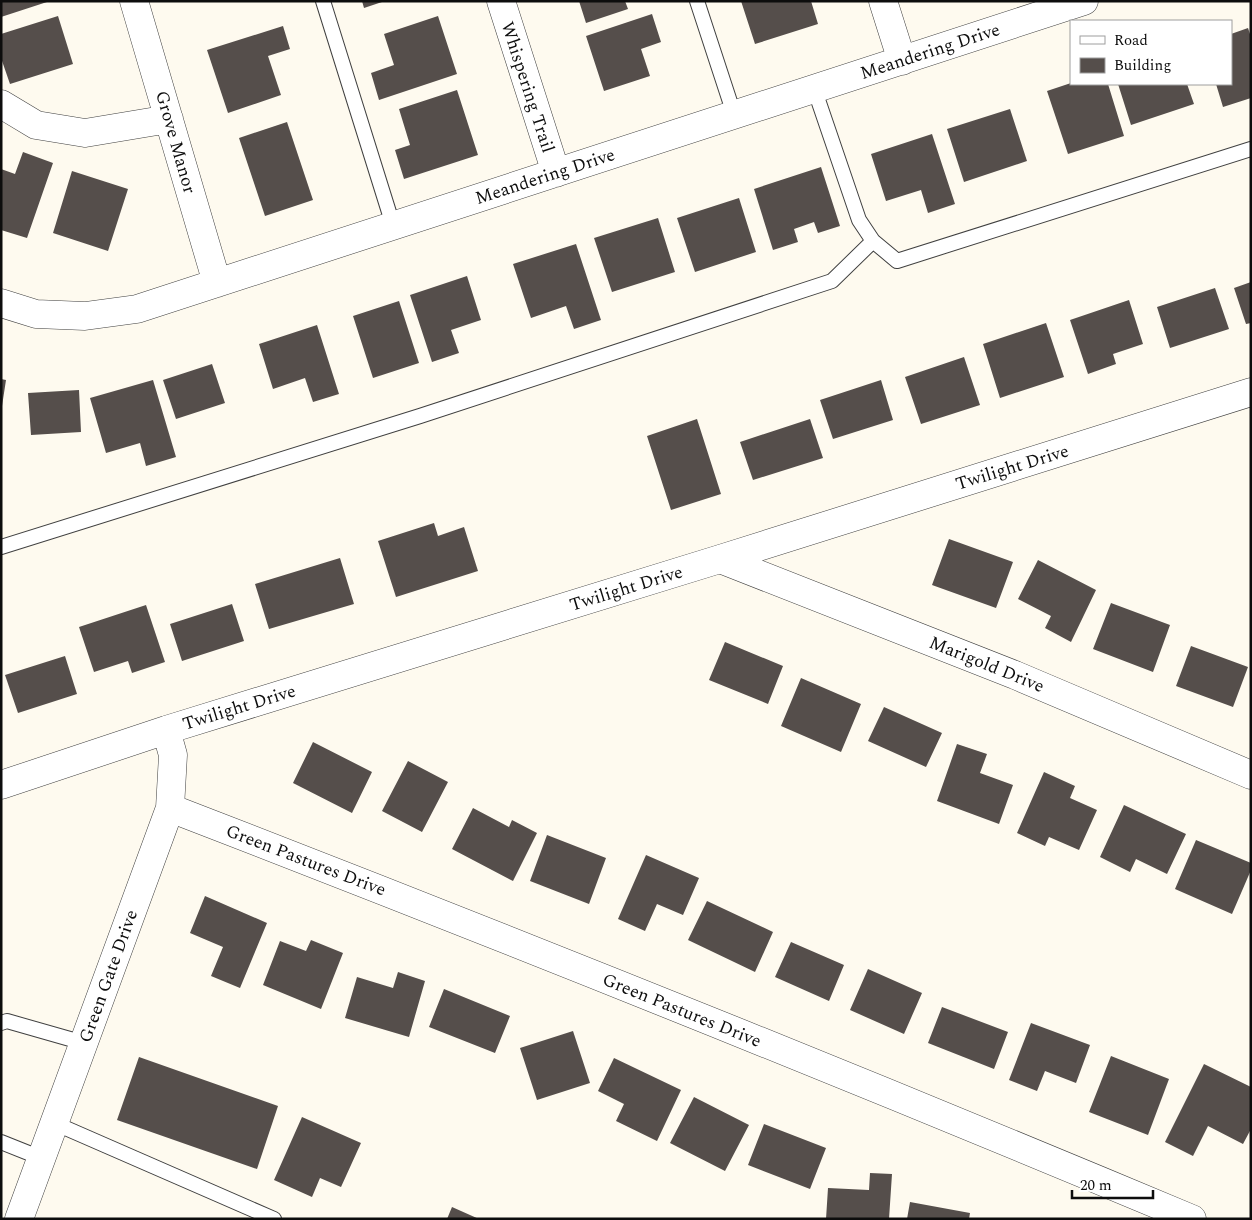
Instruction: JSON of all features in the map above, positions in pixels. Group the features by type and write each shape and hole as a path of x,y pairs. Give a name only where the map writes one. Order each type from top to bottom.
{"street":[{"name":"Grove Manor","path":"134,1 217,283"},
{"name":"Whispering Trail","path":"501,1 556,173"},
{"path":"883,1 902,61"},
{"name":"Meandering Drive","path":"1,304 36,314 85,316 137,309 1079,2"},
{"path":"1,104 36,125 85,133 169,119"},
{"name":"Twilight Drive","path":"1,785 166,730 720,559 1251,392"},
{"name":"Marigold Drive","path":"720,559 1015,675 1251,775"},
{"name":"Green Gate Drive","path":"19,1219 170,808 173,755 166,730"},
{"name":"Green Pastures Drive","path":"170,808 456,918 961,1122 1192,1219"}],"lane":[{"path":"323,1 393,225"},
{"path":"696,1 734,114"},
{"path":"814,88 859,220 873,241 897,261 1251,149"},
{"path":"1,547 420,416 832,281 873,241"},
{"path":"1,1024 7,1021 84,1044"},
{"path":"54,1123 274,1219"},
{"path":"1,1142 41,1158"}],"building":[{"path":"1,1 47,1 47,2 1,17"},
{"path":"362,1 382,1 382,2 364,8"},
{"path":"579,1 625,1 628,9 586,23"},
{"path":"741,1 811,1 818,24 755,44"},
{"path":"652,14 661,42 641,49 650,76 604,91 586,36"},
{"path":"58,16 73,64 10,84 1,58 1,34"},
{"path":"438,16 457,74 379,100 371,73 394,65 384,34"},
{"path":"283,26 290,49 268,56 281,95 228,113 207,50"},
{"path":"1248,28 1251,37 1251,98 1223,107 1216,85 1232,85 1232,34"},
{"path":"1070,83 1070,85 1108,85 1124,136 1068,154 1047,91"},
{"path":"1118,85 1187,85 1194,104 1131,125"},
{"path":"457,90 478,155 404,179 395,150 410,145 399,109"},
{"path":"1010,109 1027,161 964,182 947,129"},
{"path":"287,122 313,200 265,216 239,138"},
{"path":"932,134 955,204 928,213 921,190 886,201 871,154"},
{"path":"23,152 53,163 27,238 1,230 1,169 15,174"},
{"path":"821,167 840,226 818,233 814,222 794,229 798,242 773,250 754,189"},
{"path":"72,171 128,189 108,251 53,233"},
{"path":"739,198 756,252 695,272 677,218"},
{"path":"658,218 675,272 612,292 594,238"},
{"path":"576,244 601,320 574,329 566,306 531,318 513,264"},
{"path":"467,276 481,320 451,330 459,353 432,362 410,295"},
{"path":"1251,282 1251,323 1246,324 1234,288"},
{"path":"1215,288 1229,329 1170,348 1157,307"},
{"path":"1129,300 1143,344 1113,354 1116,364 1088,374 1070,320"},
{"path":"399,301 419,363 373,378 353,316"},
{"path":"1046,323 1064,377 1000,398 983,344"},
{"path":"317,325 339,394 313,402 305,378 273,389 259,344"},
{"path":"964,357 980,405 921,424 905,377"},
{"path":"212,364 225,403 176,419 163,380"},
{"path":"1,379 6,380 2,406 1,406"},
{"path":"153,380 176,457 146,466 140,443 106,453 90,398"},
{"path":"881,380 893,420 833,439 820,400"},
{"path":"79,390 81,432 31,435 28,393"},
{"path":"697,419 721,494 671,510 647,436"},
{"path":"810,419 823,458 753,480 740,442"},
{"path":"434,523 438,536 464,527 478,571 396,597 378,541"},
{"path":"949,539 1013,562 996,608 932,585"},
{"path":"340,558 354,604 269,629 255,584"},
{"path":"1038,560 1096,590 1071,642 1045,628 1051,616 1018,599"},
{"path":"1111,603 1170,625 1153,672 1093,649"},
{"path":"232,604 244,641 182,661 170,624"},
{"path":"146,605 165,662 132,673 128,661 94,672 79,627"},
{"path":"725,642 783,666 768,704 709,680"},
{"path":"1191,646 1248,667 1233,707 1176,686"},
{"path":"65,656 77,694 18,713 5,675"},
{"path":"801,678 861,704 841,752 781,726"},
{"path":"884,707 942,733 926,767 868,741"},
{"path":"313,742 372,772 352,813 293,783"},
{"path":"957,744 987,754 980,773 1013,785 999,824 937,801"},
{"path":"408,761 448,782 422,832 382,811"},
{"path":"1044,772 1075,786 1070,798 1097,810 1079,850 1049,837 1045,846 1017,833"},
{"path":"1124,805 1186,834 1167,874 1136,859 1130,872 1100,857"},
{"path":"473,808 509,827 512,820 537,833 513,881 452,849"},
{"path":"547,835 606,858 589,904 530,881"},
{"path":"1196,840 1251,863 1251,870 1232,914 1175,889"},
{"path":"646,855 699,878 683,915 657,904 645,931 618,919"},
{"path":"205,896 267,923 240,988 211,976 223,947 190,933"},
{"path":"707,901 773,932 755,972 688,940"},
{"path":"311,940 343,953 321,1009 263,985 280,941 306,951"},
{"path":"791,942 844,965 829,1001 775,977"},
{"path":"868,969 922,993 904,1034 850,1010"},
{"path":"398,972 425,981 409,1037 345,1018 357,977 393,988"},
{"path":"444,989 510,1016 495,1053 429,1027"},
{"path":"942,1007 1008,1032 994,1069 928,1043"},
{"path":"1031,1023 1090,1045 1076,1083 1045,1071 1037,1091 1009,1080"},
{"path":"573,1031 590,1083 537,1100 520,1048"},
{"path":"1111,1056 1169,1079 1148,1135 1089,1112"},
{"path":"139,1057 278,1106 257,1169 117,1120"},
{"path":"614,1058 681,1090 657,1141 616,1121 624,1104 598,1091"},
{"path":"1204,1064 1251,1087 1251,1129 1243,1144 1208,1126 1193,1156 1165,1142"},
{"path":"694,1097 749,1125 725,1171 670,1143"},
{"path":"302,1117 361,1143 341,1187 320,1178 312,1197 274,1180"},
{"path":"764,1124 826,1148 810,1189 748,1165"},
{"path":"870,1173 892,1174 889,1219 826,1219 828,1188 869,1190"},
{"path":"910,1202 970,1213 969,1219 907,1219"},
{"path":"452,1207 479,1219 447,1219"}]}
